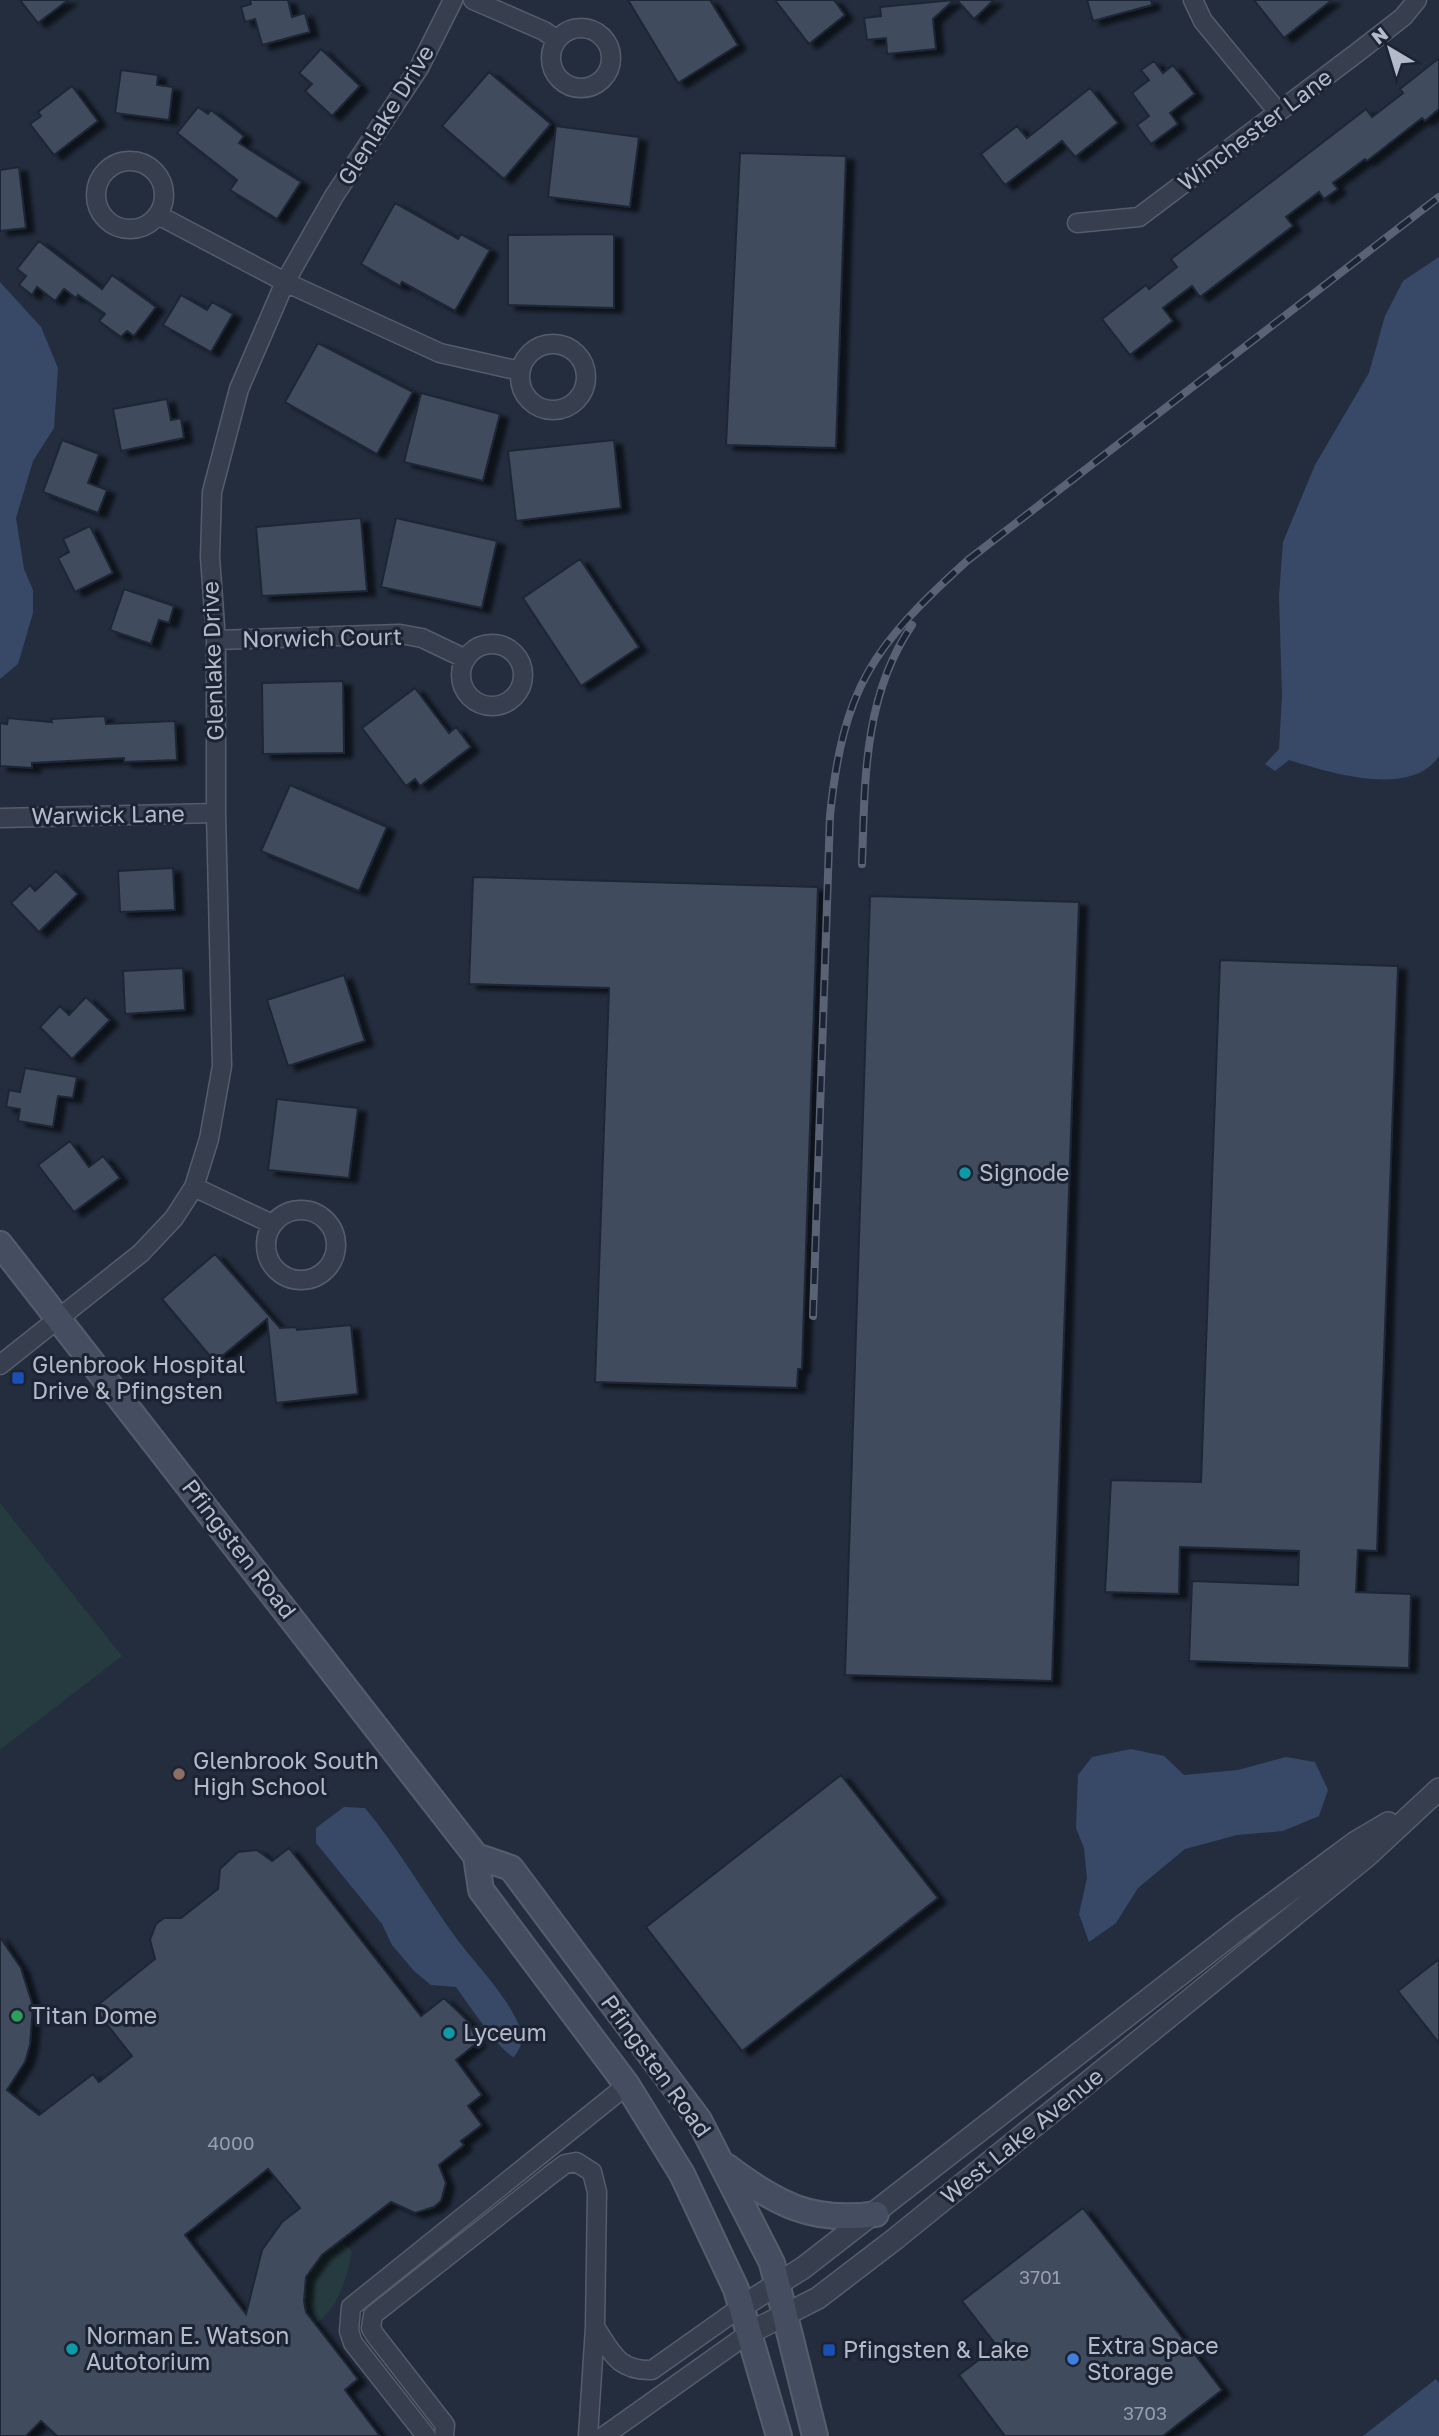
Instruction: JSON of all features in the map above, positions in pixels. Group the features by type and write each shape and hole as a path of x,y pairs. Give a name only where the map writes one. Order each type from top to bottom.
{"main road":[{"name":"Pfingsten Road","path":"0,1244 476,1856 481,1890 627,2085 699,2205 741,2307 779,2436"},
{"name":"Pfingsten Road","path":"476,1856 511,1868 699,2120 772,2263 815,2436"},
{"path":"722,2163 765,2196 798,2210 829,2217 876,2214"}],"street":[{"name":"Glenlake Drive","path":"0,1365 141,1253 174,1218 194,1187 209,1139 222,1066 216,813 216,640 210,557 212,492 239,389 285,282 334,196 419,68 453,0"},
{"path":"473,0 544,31 557,40"},
{"path":"1193,0 1203,21 1279,112"},
{"name":"Winchester Lane","path":"1077,223 1139,217 1403,17 1418,0"},
{"path":"158,215 285,282 440,353 520,371"},
{"name":"Norwich Court","path":"216,640 400,634 422,638 466,659"},
{"name":"Warwick Lane","path":"0,818 216,813"},
{"path":"194,1187 272,1224"},
{"path":"291,1210 315,1212 326,1219 337,1240 331,1264 313,1278 302,1280 281,1274 273,1267 265,1246 272,1224 291,1210"},
{"name":"West Lake Avenue","path":"741,2307 876,2214 1029,2089 1240,1928 1356,1842 1417,1806 1439,1789"},
{"name":"West Lake Avenue","path":"604,2436 749,2333 818,2298 895,2239 1367,1856 1417,1806"},
{"path":"426,2436 354,2343 349,2331 351,2307 359,2297 627,2085"},
{"path":"444,2436 445,2425 375,2335 371,2328 373,2315 553,2173 565,2164 576,2162 585,2165 596,2181 595,2327 588,2436"},
{"path":"595,2327 618,2362 635,2371 652,2370 741,2307"}],"green space":[{"path":"0,1503 122,1656 0,1750"},
{"path":"342,2240 352,2252 344,2283 330,2310 315,2325 304,2299 307,2277 321,2258"}],"water":[{"path":"1439,257 1439,756 1426,769 1409,776 1390,779 1346,775 1289,760 1275,771 1265,764 1279,749 1282,696 1279,596 1283,542 1315,465 1369,373 1385,316 1403,281"},
{"path":"0,282 41,327 58,368 54,428 33,461 16,518 24,569 33,590 33,613 18,664 0,679"},
{"path":"1131,1749 1164,1756 1184,1775 1238,1770 1286,1757 1315,1762 1328,1790 1319,1816 1283,1831 1237,1835 1185,1849 1138,1888 1116,1923 1089,1942 1079,1914 1087,1878 1084,1848 1076,1828 1078,1775 1092,1757"},
{"path":"344,1807 365,1808 454,1935 510,2008 522,2036 514,2057 493,2037 456,1987 431,1985 414,1971 392,1945 382,1924 316,1843 316,1828"},
{"path":"1436,2379 1439,2383 1439,2436 1363,2436"}],"building":[{"path":"20,0 68,0 38,23"},
{"path":"250,0 288,0 292,17 305,13 310,32 262,45 255,19 245,22 241,7 251,4"},
{"path":"628,0 710,0 738,45 678,83"},
{"path":"775,0 834,0 845,15 809,44"},
{"path":"954,0 933,19 936,49 887,54 886,38 867,40 864,18 881,16 880,7"},
{"path":"957,0 994,0 974,19"},
{"path":"1087,0 1151,0 1152,5 1093,21"},
{"path":"1254,0 1332,0 1284,38"},
{"path":"321,49 360,86 332,116 305,91 312,84 299,73"},
{"path":"1439,58 1439,109 1425,121 1422,118 1367,161 1365,159 1333,183 1338,189 1324,199 1319,192 1286,217 1293,226 1200,297 1192,286 1163,308 1173,321 1130,355 1102,319 1146,285 1149,289 1177,267 1171,259 1366,109 1372,117 1403,93 1400,89"},
{"path":"1154,61 1163,73 1173,65 1195,94 1170,113 1178,124 1151,144 1137,125 1149,116 1132,93 1149,80 1141,70"},
{"path":"121,70 158,75 157,85 173,87 169,120 115,113"},
{"path":"489,72 551,124 504,179 442,126"},
{"path":"72,86 98,121 54,155 30,124 41,116 38,112"},
{"path":"1090,88 1118,123 1075,157 1062,141 1005,185 981,154 1017,126 1027,138"},
{"path":"198,107 208,114 211,110 244,136 239,143 301,182 277,219 230,190 237,180 177,133"},
{"path":"556,126 639,137 630,207 548,197"},
{"path":"740,153 846,156 836,448 726,445"},
{"path":"19,167 26,228 0,231 0,170"},
{"path":"395,203 458,239 461,234 490,250 455,311 402,282 400,286 361,264"},
{"path":"614,234 614,308 508,305 508,235"},
{"path":"39,241 102,289 112,275 156,307 134,336 127,331 121,337 99,321 105,314 78,295 76,298 64,289 55,301 37,287 32,295 19,285 26,276 17,269"},
{"path":"181,295 207,310 212,302 233,314 211,352 163,325"},
{"path":"318,343 413,392 377,454 285,402"},
{"path":"421,393 500,414 483,481 404,462"},
{"path":"167,399 171,420 181,418 184,438 121,451 113,409"},
{"path":"62,440 99,454 88,483 107,490 98,513 43,492"},
{"path":"614,440 621,508 516,521 508,451"},
{"path":"361,518 367,591 262,596 256,527"},
{"path":"396,518 497,541 482,608 381,587"},
{"path":"90,526 113,573 75,592 58,558 69,552 63,539"},
{"path":"580,559 639,647 581,686 523,598"},
{"path":"124,589 174,606 169,623 159,620 151,644 110,630"},
{"path":"343,681 344,753 263,754 262,683"},
{"path":"415,688 449,733 456,727 471,747 420,786 415,779 406,786 362,728"},
{"path":"105,716 106,724 175,721 177,760 124,762 124,758 32,763 32,768 0,766 0,723 7,724 8,718 52,722 51,719"},
{"path":"290,785 387,827 359,891 261,851"},
{"path":"173,868 175,910 120,912 118,871"},
{"path":"56,871 78,894 39,932 11,903 30,885 35,891"},
{"path":"473,877 818,887 802,1369 798,1369 797,1388 595,1382 609,988 469,984"},
{"path":"870,896 1079,902 1052,1681 845,1675"},
{"path":"1220,960 1398,966 1377,1551 1358,1550 1356,1592 1411,1594 1409,1668 1189,1661 1192,1581 1298,1585 1299,1551 1180,1547 1179,1594 1105,1592 1111,1480 1201,1482"},
{"path":"183,968 185,1010 125,1014 123,971"},
{"path":"344,975 365,1041 288,1066 267,1000"},
{"path":"86,997 110,1020 72,1059 40,1027 60,1006 69,1015"},
{"path":"25,1068 77,1077 73,1098 58,1096 53,1127 18,1121 20,1109 6,1107 9,1090 20,1092"},
{"path":"277,1099 358,1108 349,1178 268,1170"},
{"path":"70,1141 89,1167 103,1156 120,1178 74,1212 38,1165"},
{"path":"215,1254 280,1328 296,1327 297,1330 351,1325 358,1394 276,1403 267,1319 215,1362 162,1299"},
{"path":"841,1775 938,1898 742,2051 646,1927"},
{"name":"Glenbrook South High School","path":"289,1848 421,2016 444,1998 470,2023 477,2043 456,2060 482,2095 468,2106 482,2125 461,2141 464,2145 439,2165 446,2183 441,2201 434,2207 415,2213 391,2202 322,2255 306,2277 306,2312 358,2379 345,2390 380,2436 57,2436 41,2421 26,2436 0,2436 0,1937 21,1968 33,2006 30,2045 25,2062 7,2090 39,2115 93,2074 99,2082 132,2056 94,2008 155,1959 150,1940 156,1924 164,1918 181,1918 218,1889 220,1869 238,1852 257,1850 272,1861","holes":["268,2169 300,2208 282,2222 262,2250 246,2314 185,2235"]},
{"path":"1439,1959 1439,2043 1398,1991"},
{"path":"1083,2208 1222,2390 1163,2436 1005,2436 959,2375 997,2346 962,2301"}],"railway":[{"path":"813,1316 830,816 844,734 854,701 868,672 908,618 968,560 1439,197"},
{"path":"862,864 866,771 875,710 896,653 912,625"}],"place":[{"name":"Signode","path":"965,1173"},
{"name":"Glenbrook Hospital Drive & Pfingsten","path":"18,1378"},
{"name":"Glenbrook South High School","path":"179,1774"},
{"name":"Titan Dome","path":"17,2016"},
{"name":"Lyceum","path":"449,2033"},
{"name":"Norman E. Watson Autotorium","path":"72,2349"},
{"name":"Pfingsten & Lake","path":"829,2350"},
{"name":"Extra Space Storage","path":"1073,2359"}]}
